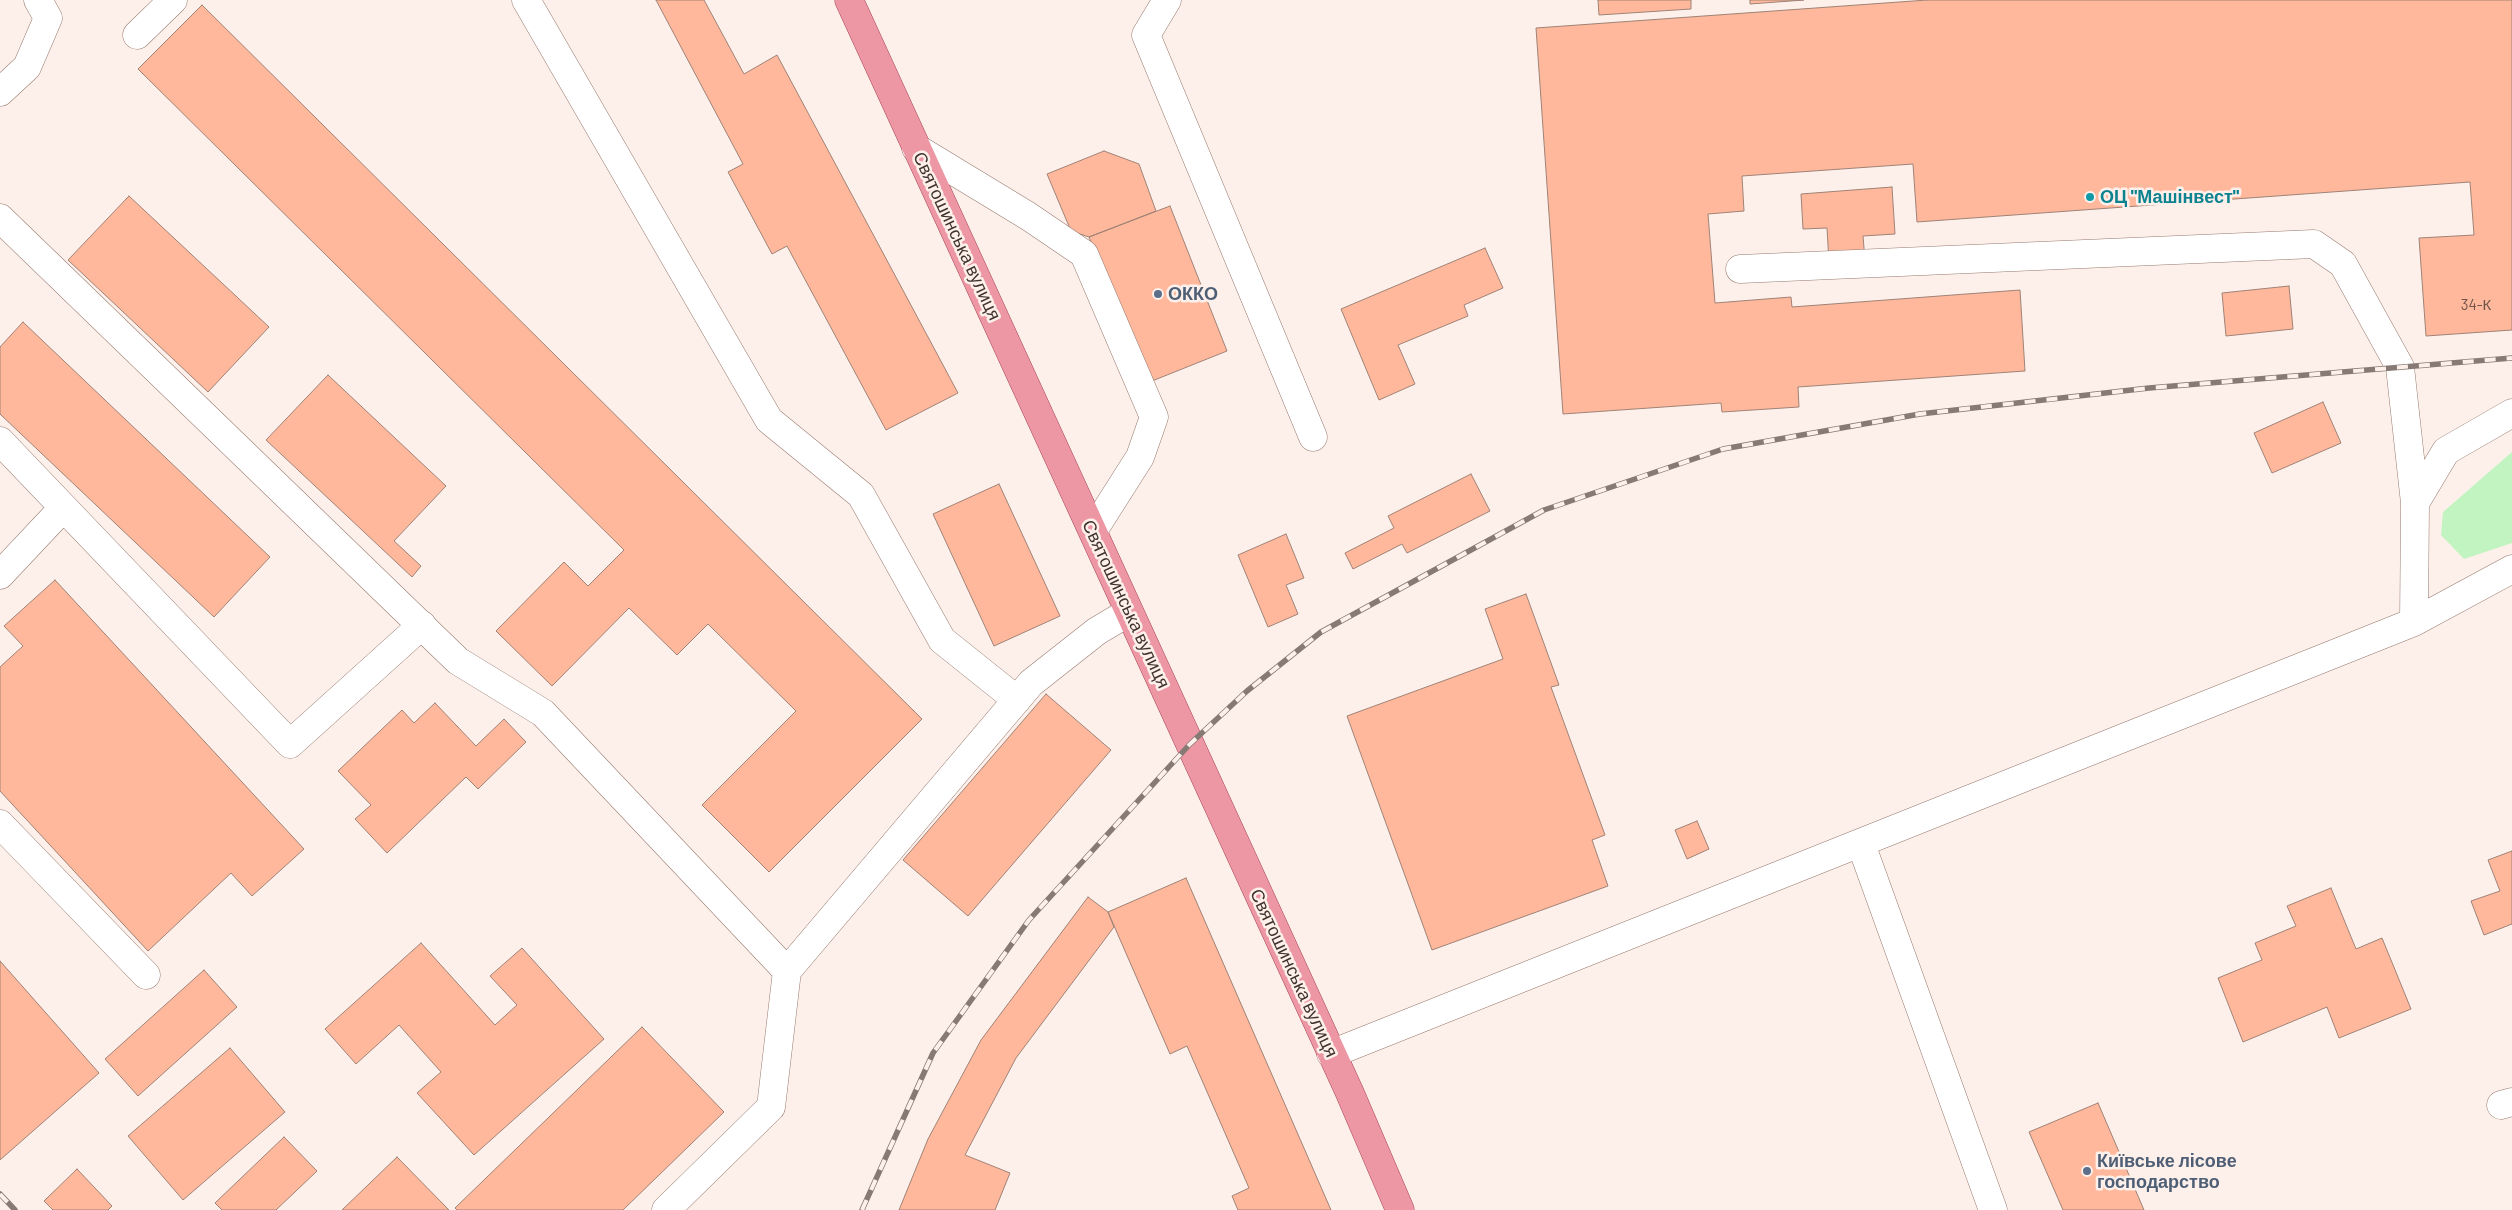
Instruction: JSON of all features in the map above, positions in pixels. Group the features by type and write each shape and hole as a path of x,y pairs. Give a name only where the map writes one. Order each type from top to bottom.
{"main road":[{"name":"Святошинська вулиця","path":"849,0 1130,612 1400,1210"}],"lane":[{"path":"0,92 27,67 48,18 38,0"},
{"path":"137,35 173,0"},
{"path":"526,0 769,420 860,495 942,640 1017,700"},
{"path":"1167,0 1146,35 1313,437"},
{"path":"916,148 1028,216 1084,254 1154,417 1140,457 1092,531"},
{"path":"0,218 458,660 543,713 787,971"},
{"path":"1740,269 2314,244 2343,264 2400,367 2414,503 2414,622"},
{"path":"2414,503 2446,451 2512,412"},
{"path":"0,441 290,744 422,625"},
{"path":"0,575 63,508"},
{"path":"1331,1054 1399,1025 1861,844 2414,622 2512,568"},
{"path":"666,1210 771,1107 787,971 1031,683 1090,636 1130,612"},
{"path":"0,824 146,975"},
{"path":"1861,844 1994,1210"}],"green space":[{"path":"2512,452 2512,543 2464,559 2441,535 2443,512"}],"building":[{"path":"656,0 704,0 744,74 777,55 958,393 886,430 787,246 772,254 728,172 743,164"},
{"path":"1598,0 1691,0 1691,9 1599,15"},
{"path":"1750,0 1804,0 1750,4"},
{"name":"ОЦ \"Машінвест\"","path":"1927,0 2512,0 2512,330 2426,336 2419,238 2474,235 2470,182 1917,222 1913,164 1742,176 1744,211 1708,214 1715,303 1791,297 1792,307 2020,290 2025,371 1798,387 1799,407 1722,412 1721,403 1563,414 1536,28"},
{"path":"202,5 922,719 769,872 702,805 796,711 708,624 677,655 629,608 552,686 496,631 564,562 588,586 624,550 138,69"},
{"path":"1104,151 1139,164 1156,211 1089,237 1071,231 1047,174"},
{"path":"1892,187 1895,234 1863,236 1865,260 1829,262 1827,228 1803,229 1801,194"},
{"path":"129,196 269,327 208,392 68,260"},
{"name":"ОККО","path":"1170,206 1227,351 1147,383 1089,237"},
{"path":"1485,248 1503,288 1464,305 1468,316 1398,345 1415,384 1379,400 1341,309"},
{"path":"2289,286 2293,329 2226,336 2222,293"},
{"path":"23,322 270,557 214,617 0,414 0,347"},
{"path":"328,375 446,486 394,541 421,566 412,577 266,440"},
{"path":"2323,402 2341,443 2272,473 2254,433"},
{"path":"1471,474 1490,511 1407,553 1402,544 1353,569 1345,553 1394,528 1388,516"},
{"path":"999,484 1060,616 994,646 933,514"},
{"path":"1286,534 1304,578 1286,585 1298,614 1268,627 1238,555"},
{"path":"55,580 304,849 252,896 231,873 148,951 0,791 0,667 23,646 4,626"},
{"path":"1526,594 1559,685 1551,687 1605,835 1592,840 1608,886 1432,950 1347,716 1503,659 1485,609"},
{"path":"1046,694 1111,750 968,916 903,860"},
{"path":"435,703 476,746 504,719 526,742 478,789 466,777 387,853 355,819 371,805 338,771 402,710 414,723"},
{"path":"1697,821 1709,849 1687,859 1675,830"},
{"path":"2512,851 2512,924 2484,935 2471,901 2500,891 2488,860"},
{"path":"1186,878 1331,1210 1238,1210 1232,1196 1249,1188 1187,1046 1170,1054 1108,912"},
{"path":"2331,888 2356,949 2382,938 2411,1009 2339,1038 2327,1007 2243,1042 2218,978 2262,960 2255,943 2296,926 2287,906"},
{"path":"1088,897 1108,912 1114,927 1016,1058 965,1155 1010,1173 995,1210 899,1210 928,1139 981,1040"},
{"path":"421,943 495,1025 517,1005 490,976 522,948 604,1039 474,1155 417,1093 441,1072 399,1025 356,1064 325,1029"},
{"path":"0,961 99,1073 0,1160"},
{"path":"204,970 237,1007 138,1096 105,1059"},
{"path":"642,1027 724,1112 623,1210 457,1210 455,1208"},
{"path":"230,1048 285,1112 183,1200 128,1136"},
{"name":"Київське лісове господарство","path":"2098,1103 2144,1210 2063,1210 2029,1132"},
{"path":"284,1137 317,1171 276,1210 222,1210 215,1203"},
{"path":"397,1157 449,1210 342,1210"},
{"path":"77,1169 112,1206 108,1210 53,1210 44,1201"}],"railway":[{"path":"862,1210 933,1053 1029,920 1190,744 1247,691 1321,632 1544,510 1723,449 1920,414 2149,388 2512,358"},
{"path":"0,1194 15,1210"}],"place":[{"name":"ОЦ \"Машінвест\"","path":"2090,197"},
{"name":"ОККО","path":"1158,294"},
{"name":"Київське лісове господарство","path":"2087,1171"}]}
